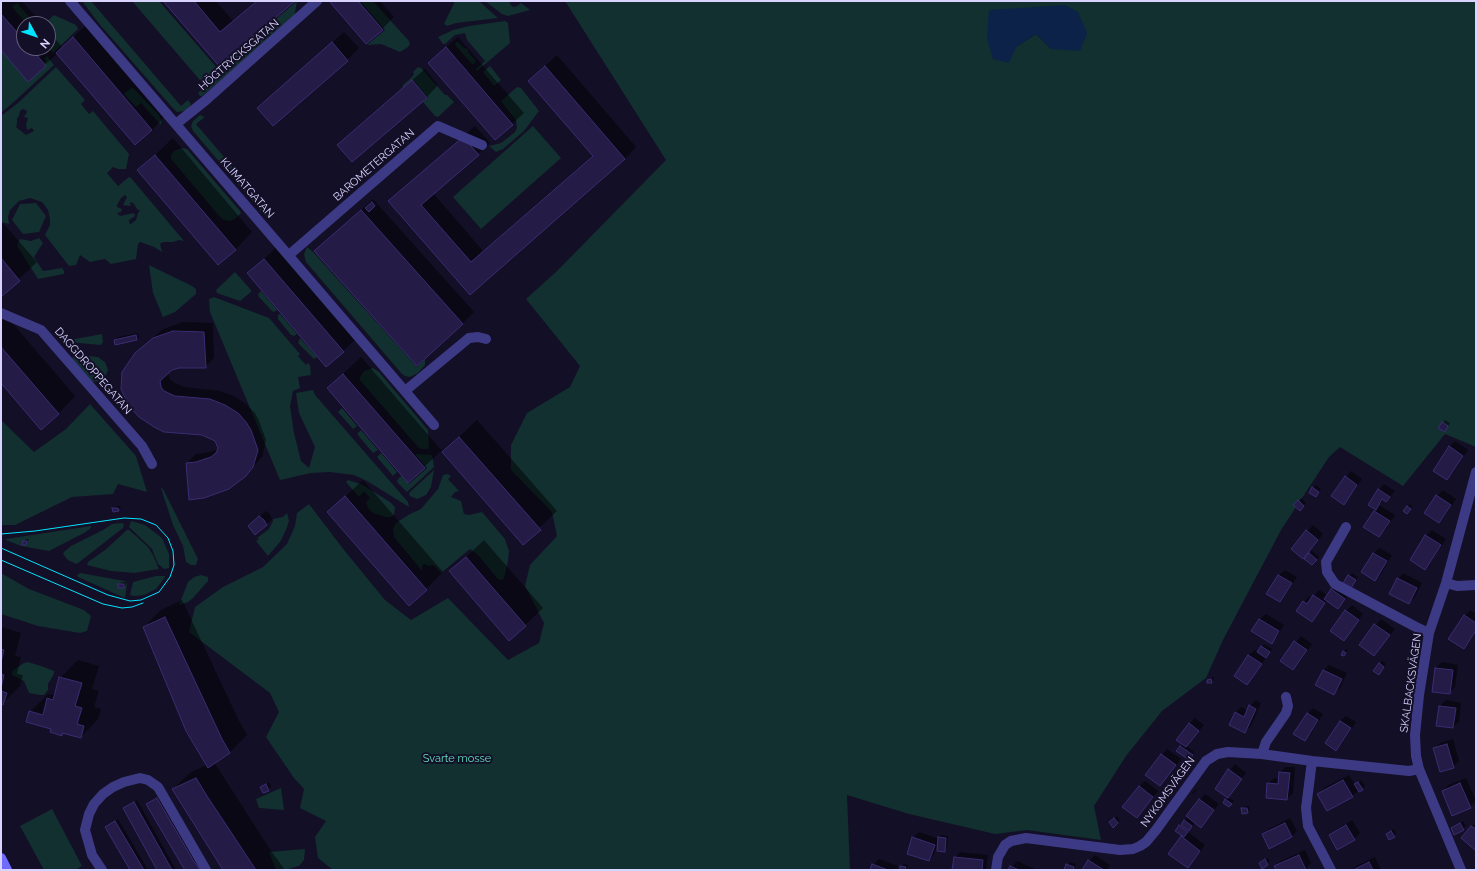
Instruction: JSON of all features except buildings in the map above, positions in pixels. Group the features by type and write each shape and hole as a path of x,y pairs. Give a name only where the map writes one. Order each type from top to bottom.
{"street":[{"name":"KLIMATGATAN","path":"70,1 434,425"},
{"name":"HÖGTRYCKSGATAN","path":"176,124 206,100 318,2"},
{"name":"BAROMETERGATAN","path":"289,255 438,126 482,145"},
{"name":"DAGGDROPPEGATAN","path":"1,313 41,330 142,446 152,464"},
{"path":"405,391 469,338 478,337 486,339"},
{"name":"SKALBACKSVÄGEN","path":"1461,870 1419,769 1416,756 1415,735 1419,695 1429,633 1446,583 1476,472"},
{"path":"1346,527 1326,562 1327,572 1335,584 1429,633"},
{"path":"1446,583 1457,586 1476,585"},
{"path":"1262,754 1266,742 1286,713 1288,706 1286,697"},
{"name":"NYKOMSVÄGEN","path":"996,870 998,857 1005,845 1011,841 1026,838 1120,850 1133,849 1146,842 1206,761 1217,754 1228,752 1262,754 1312,761 1409,771 1419,769"},
{"path":"1312,761 1306,808 1308,826 1331,870"},
{"path":"102,870 92,856 85,830 89,814 94,804 103,794 124,782 140,778 148,780 158,787 206,870"}],"green space":[{"path":"82,1 91,1 181,106 188,100 191,104 189,108 185,111 177,112 171,106 101,26"},
{"path":"132,1 159,1 218,69 297,1 294,18 202,96 200,96 198,93 205,86"},
{"path":"360,1 373,1 409,41 410,44 408,47 400,52 381,44 367,45 385,30"},
{"path":"455,1 479,1 498,18 456,23 447,26 444,24"},
{"path":"485,1 509,1 513,7 521,3 530,10 508,16 502,14"},
{"name":"Svarte mosse","path":"565,1 1476,1 1476,447 1445,434 1403,486 1340,447 1329,457 1281,530 1223,640 1206,678 1162,711 1126,756 1094,806 1101,840 1027,830 995,834 909,814 847,795 850,870 333,870 318,858 315,837 326,821 300,808 304,789 294,778 266,737 279,712 270,693 189,632 195,607 223,587 263,567 287,544 295,526 297,513 309,504 385,600 411,620 448,598 508,660 539,643 544,623 525,586 530,565 557,536 552,512 511,470 511,445 527,413 570,387 580,366 526,299 557,271 666,160","holes":["1065,5 1051,49 1036,34 1016,47"]},
{"path":"17,3 28,16 20,16 12,7"},
{"path":"54,15 76,25 78,29 56,50 56,16 53,16"},
{"path":"505,21 508,23 510,43 477,71 476,69 485,61 467,40 465,33 455,35 445,44 443,44 438,37 453,30 469,26"},
{"path":"456,42 468,49 468,52 475,60 475,63 472,64 455,45"},
{"path":"1,50 28,81 46,66 44,63 47,56 54,65 1,113"},
{"path":"490,66 501,80 494,86 483,72"},
{"path":"56,67 85,100 81,104 89,114 93,111 129,154 126,169 118,169 113,167 107,173 118,186 129,177 131,178 184,241 179,240 173,242 163,242 160,244 162,252 154,247 140,242 138,244 136,259 111,264 105,259 114,257 90,262 80,255 76,265 69,266 45,235 50,225 50,219 48,210 42,202 30,198 19,201 10,210 8,217 9,224 1,222 1,116 18,103","holes":["23,109 27,112 24,117 28,118 26,124 27,130 32,128 34,131 26,135 16,127 17,118 20,111","125,195 127,197 123,205 131,206 131,202 140,211 136,220 131,224 129,223 129,220 135,216 134,213 120,216 117,213 121,212 122,209 117,207 117,205 121,198"]},
{"path":"418,67 421,68 445,95 447,95 454,102 438,117 435,116 423,102 428,98 413,80 402,89 403,85 412,77 414,74 413,72"},
{"path":"132,87 159,115 161,125 141,103 136,107 124,94"},
{"path":"517,87 521,88 539,111 524,131 503,149 496,152 489,146 501,143 515,132 517,128 516,120 501,101"},
{"path":"200,115 205,117 196,124 270,211 271,215 268,219 193,131 191,126 193,121"},
{"path":"533,126 561,158 481,229 453,197"},
{"path":"182,148 187,149 240,211 241,213 235,219 230,221 224,220 220,217 171,159 171,155 174,151"},
{"path":"36,203 46,216 39,232 23,234 12,220 20,204"},
{"path":"39,238 43,243 34,257 43,271 62,268 64,274 38,279 17,246 20,239 31,241"},
{"path":"307,247 417,367 425,359 425,365 418,373 410,377 402,374 306,262 304,254"},
{"path":"149,265 192,286 196,289 196,294 175,312 163,317 153,293"},
{"path":"235,272 251,290 251,292 240,301 217,293 216,290"},
{"path":"261,291 277,310 274,312 272,311 259,297 258,294"},
{"path":"214,297 269,318 300,354 298,356 306,365 308,363 310,365 311,375 298,377 300,388 293,391 290,406 294,433 301,461 309,468 315,447 299,413 296,393 313,390 315,395 408,502 409,507 367,481 354,475 330,472 311,473 280,480 210,312 209,299"},
{"path":"280,314 297,334 294,336 291,335 278,319 278,315"},
{"path":"102,334 103,342 101,345 68,342 70,340"},
{"path":"300,338 317,357 314,359 298,343"},
{"path":"77,355 98,357 105,362 108,370 105,377 100,381 94,382 91,380 72,359"},
{"path":"373,368 379,372 428,430 429,449 421,449 418,447 359,379 364,371"},
{"path":"90,404 136,456 147,492 118,484 113,494 72,497 15,525 1,525 1,420 34,452 66,429"},
{"path":"342,408 357,426 353,429 338,412"},
{"path":"361,430 378,450 373,453 357,434"},
{"path":"381,453 397,472 393,476 377,457"},
{"path":"415,454 432,455 434,467 407,492 397,482 398,479 401,476 409,484 427,468"},
{"path":"434,470 431,487 426,495 417,499 410,496 410,492"},
{"path":"448,474 451,476 448,479 459,491 455,492 451,497 461,501 464,514 469,515 482,512 505,539 509,551 504,578 502,580 498,579 478,555 470,549 441,573 435,566 424,564 422,566 422,571 394,537 393,529 396,523 421,509 438,489 443,475"},
{"path":"348,480 363,485 390,502 395,507 394,515 386,517 373,513 368,508 366,502 370,498 364,491 359,497 346,482"},
{"path":"161,488 163,489 198,559 196,565 191,565 186,562 183,546 173,525"},
{"path":"287,513 289,521 286,530 280,542 268,556 256,541 259,539 257,538 269,529 273,519 283,517"},
{"path":"131,521 145,525 162,538 169,554 169,568 164,569 158,564 152,549 129,527"},
{"path":"112,524 124,524 123,528 78,563 76,564 68,560 63,554 71,546"},
{"path":"91,526 91,528 84,533 49,551 21,546 6,540 6,539"},
{"path":"127,530 129,530 148,547 159,569 134,573 111,571 87,565 88,562 105,550"},
{"path":"1,573 29,589 84,610 91,616 87,631 80,633 38,626 1,614"},
{"path":"80,573 125,581 127,584 125,598 78,577 77,575"},
{"path":"201,575 208,577 208,581 193,598 188,602 179,605 188,582 194,577"},
{"path":"156,576 165,577 156,589 144,595 130,595 133,582"},
{"path":"28,662 54,671 54,674 48,684 48,690 44,695 29,693 24,681 12,675 12,671"},
{"path":"281,788 284,810 259,808 256,799"},
{"path":"52,809 82,866 75,870 44,870 20,826"},
{"path":"305,849 304,860 299,866 285,870 276,870 269,852"}],"water":[{"path":"1065,5 1078,12 1087,33 1080,51 1051,49 1036,34 1016,47 1009,63 993,59 987,39 989,10"}],"tram line":[{"path":"1,534 35,531 124,518 141,519 156,525 168,538 173,551 174,565 170,577 159,592 141,600 130,601 108,595 1,548"},
{"path":"1,560 103,604 122,608 132,607 143,603"}]}
